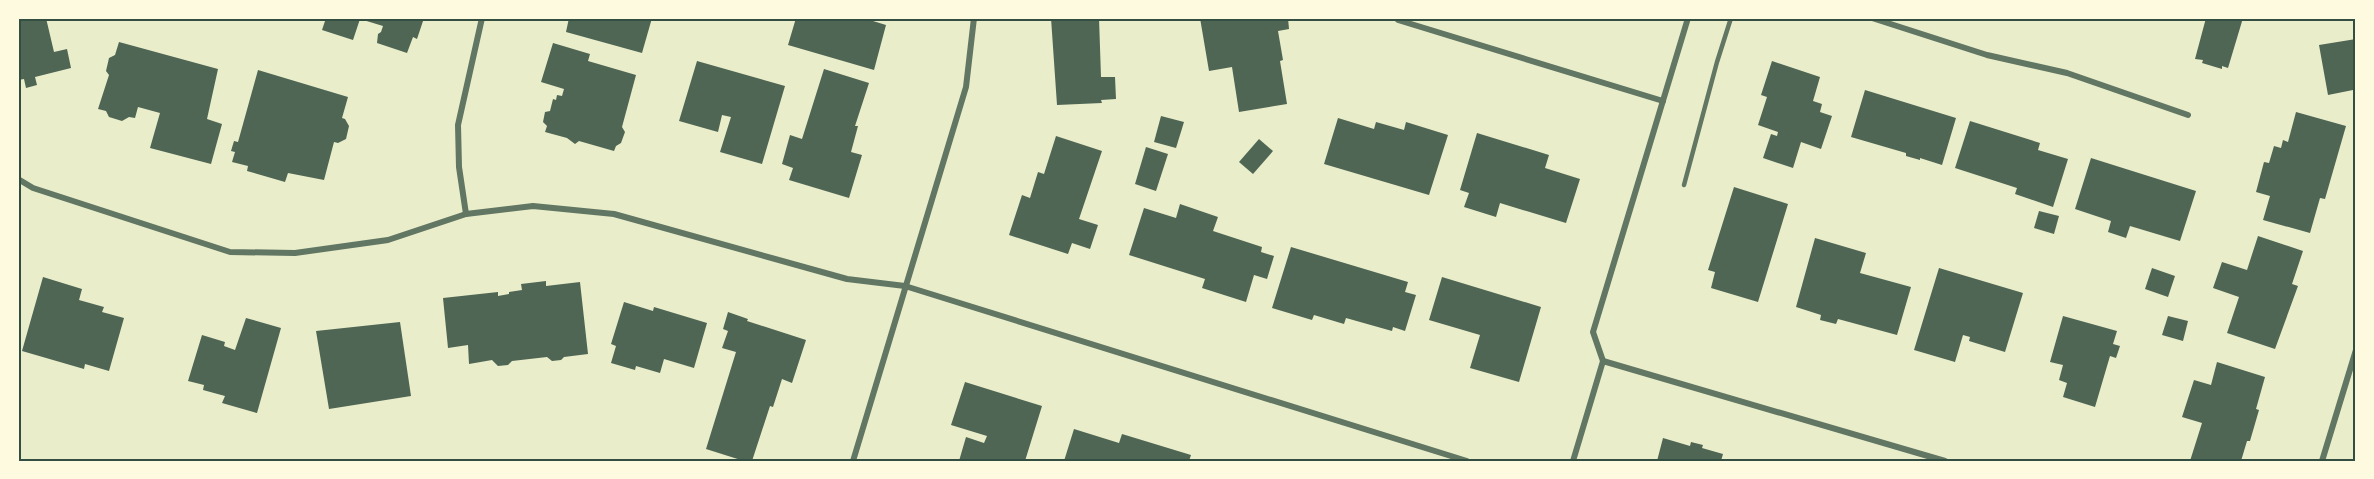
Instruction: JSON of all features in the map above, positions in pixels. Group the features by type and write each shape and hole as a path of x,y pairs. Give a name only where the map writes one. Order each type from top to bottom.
{"street":[{"path":"466,214 459,167 458,125 482,18"},
{"path":"852,461 966,87 974,18"},
{"path":"1573,461 1603,361 1593,332 1688,18"},
{"path":"1872,18 1987,55 2067,73 2188,115"},
{"path":"1398,20 1663,101"},
{"path":"18,179 33,188 230,252 295,253 388,240 466,214 533,206 614,214 847,279 905,286 1467,461"},
{"path":"2322,461 2356,350"},
{"path":"1603,361 1945,461"}],"lane":[{"path":"1684,185 1710,84 1731,18"}],"building":[{"path":"18,18 46,18 54,52 67,49 71,68 35,77 37,85 26,88 24,79 18,80"},
{"path":"326,18 424,18 417,39 413,37 407,53 377,43 378,34 383,26 360,19 353,40 322,30"},
{"path":"569,18 652,18 642,53 566,32"},
{"path":"796,18 874,18 873,21 886,25 874,70 788,45"},
{"path":"1051,18 1099,18 1101,77 1115,77 1116,99 1101,100 1102,103 1057,105"},
{"path":"1200,18 1288,18 1289,29 1278,31 1287,104 1239,112 1232,67 1209,71"},
{"path":"2206,18 2243,18 2228,68 2222,66 2222,69 2202,63 2203,60 2195,59"},
{"path":"2356,39 2355,102 2353,90 2328,95 2319,45"},
{"path":"119,42 218,69 207,119 222,124 211,164 150,148 160,113 138,107 135,118 129,117 122,121 109,117 106,111 98,109 109,75 106,71 109,58 115,55"},
{"path":"553,43 590,54 588,61 636,75 622,127 625,132 621,143 614,151 579,141 575,144 567,138 545,132 547,126 543,122 545,112 550,111 553,99 556,100 557,95 562,96 564,89 541,82"},
{"path":"697,61 785,86 762,164 720,152 731,117 722,115 718,132 679,121"},
{"path":"1772,61 1820,77 1813,101 1822,104 1820,112 1832,116 1821,149 1801,142 1793,168 1763,158 1771,134 1777,136 1778,132 1758,125 1767,97 1761,95"},
{"path":"824,69 869,83 855,126 858,126 851,152 862,155 849,198 789,180 793,168 782,164 790,135 802,139"},
{"path":"258,70 348,97 342,118 349,126 346,139 338,143 334,142 324,180 288,173 285,182 247,171 248,166 232,162 235,152 231,151 234,141 238,142"},
{"path":"1865,90 1956,118 1942,165 1906,156 1906,153 1851,137"},
{"path":"2296,112 2346,126 2325,199 2320,198 2310,233 2263,220 2270,196 2256,192 2264,162 2269,163 2274,146 2281,148 2283,140 2288,142"},
{"path":"1161,116 1184,122 1176,148 1154,142"},
{"path":"1338,118 1374,129 1376,122 1404,130 1406,122 1448,135 1429,195 1324,164"},
{"path":"1970,121 2040,143 2038,150 2068,159 2053,207 2015,194 2017,188 1955,168"},
{"path":"1477,133 1549,155 1545,168 1580,179 1566,223 1500,203 1496,217 1464,207 1469,193 1460,190"},
{"path":"1056,136 1102,151 1079,219 1098,225 1090,249 1072,243 1068,254 1009,235 1022,195 1030,198 1038,172 1044,174"},
{"path":"1259,139 1273,151 1253,174 1239,162"},
{"path":"1146,147 1168,154 1156,191 1135,184"},
{"path":"2091,158 2196,191 2180,241 2130,226 2126,238 2108,232 2111,221 2075,209"},
{"path":"1734,187 1788,204 1758,302 1711,288 1715,272 1708,270"},
{"path":"1180,204 1218,217 1213,231 1262,247 1261,252 1274,256 1267,279 1254,275 1246,302 1202,288 1205,279 1129,255 1144,208 1176,218"},
{"path":"2039,211 2059,216 2054,234 2034,228"},
{"path":"2258,236 2303,251 2292,284 2298,286 2275,349 2227,333 2239,297 2213,288 2222,262 2247,270"},
{"path":"1815,238 1866,253 1860,273 1911,287 1897,335 1838,319 1836,324 1820,320 1821,315 1796,307"},
{"path":"1291,247 1408,282 1405,292 1416,295 1405,331 1393,327 1392,331 1346,318 1344,324 1314,315 1312,320 1272,308"},
{"path":"1939,268 2023,293 2005,352 1969,341 1970,337 1963,335 1955,362 1914,350"},
{"path":"2152,268 2175,276 2168,297 2145,289"},
{"path":"43,277 82,289 79,300 104,307 102,312 124,318 109,371 85,364 84,369 22,351"},
{"path":"1442,277 1541,307 1519,382 1470,368 1480,335 1429,320"},
{"path":"546,281 546,286 580,282 588,354 552,361 547,357 512,361 508,365 498,366 492,360 469,364 468,345 448,348 443,298 498,292 498,296 522,290 521,284"},
{"path":"624,302 653,311 654,307 707,323 694,368 664,359 660,373 636,366 635,370 611,363 616,346 611,344"},
{"path":"728,312 748,319 747,321 806,340 792,383 782,379 773,407 770,406 752,461 744,461 706,449 736,352 722,348 728,331 723,329"},
{"path":"2063,316 2117,331 2113,344 2120,346 2116,358 2110,356 2095,407 2063,397 2067,383 2059,380 2063,365 2050,362"},
{"path":"2168,316 2188,321 2183,341 2162,335"},
{"path":"246,318 281,328 257,413 222,403 225,396 203,390 204,385 188,381 202,335 225,342 224,346 235,350"},
{"path":"400,322 411,396 329,409 316,331"},
{"path":"2217,362 2265,377 2256,409 2259,410 2250,441 2247,441 2241,461 2190,461 2202,423 2182,417 2194,380 2211,385"},
{"path":"965,382 1042,406 1025,461 959,461 966,437 984,443 987,436 951,425"},
{"path":"1074,429 1119,443 1122,434 1191,455 1189,461 1064,461"},
{"path":"1663,438 1690,446 1691,442 1703,445 1702,448 1723,454 1721,461 1657,461"}]}
